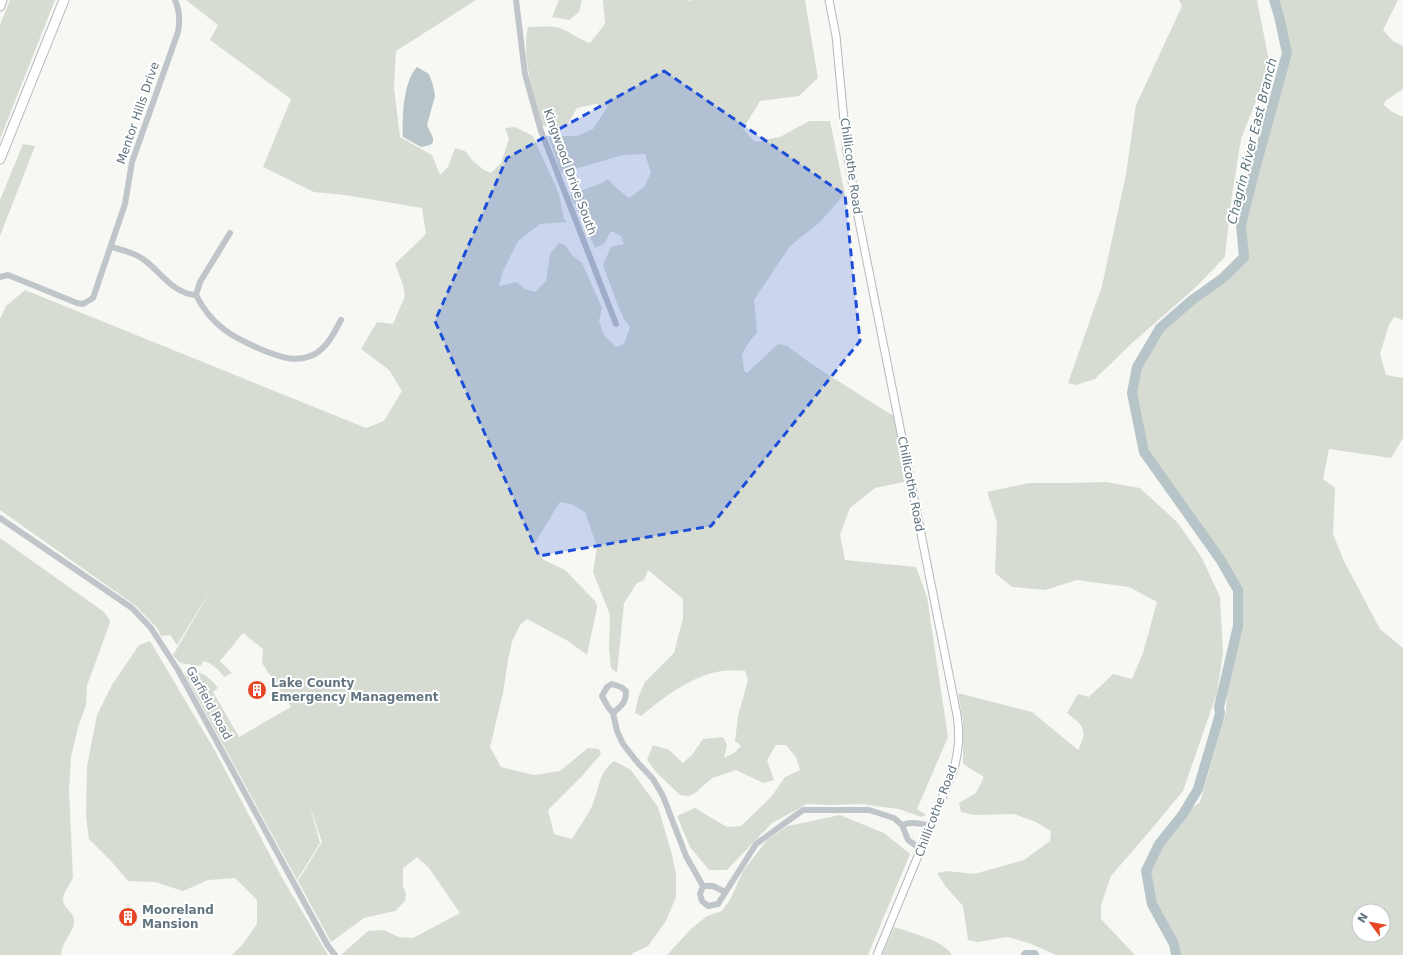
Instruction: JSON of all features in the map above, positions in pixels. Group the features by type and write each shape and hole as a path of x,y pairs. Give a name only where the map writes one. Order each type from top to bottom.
{"highway":[{"path":"0,5 2,0"},
{"path":"0,159 64,0"}],"main road":[{"name":"Chillicothe Road","path":"829,0 836,36 847,152 857,212 957,715 959,737 958,752 954,768 877,955"}],"street":[{"name":"Mentor Hills Drive","path":"0,277 8,274 74,302 83,304 90,301 94,295 125,204 132,162 178,32 180,19 178,5 175,0"},
{"name":"Kingwood Drive South","path":"516,0 525,74 541,131 616,324"},
{"path":"230,233 200,282 196,295 207,313 231,335 286,359 305,358 321,350 332,337 341,320"},
{"path":"111,247 139,256 178,290 196,295"},
{"name":"Garfield Road","path":"0,518 132,608 151,628 178,670 328,946 335,955"},
{"path":"613,713 626,700 626,691 621,687 612,684 607,687 602,696 613,713 617,731 623,744 653,779 663,796 686,856 703,886"},
{"path":"703,886 700,894 702,901 708,906 718,904 756,844 803,810 869,810 894,818 902,825 908,840 921,849"},
{"path":"902,825 909,822 916,822 931,826"},
{"path":"703,886 713,886 725,892"}],"highlighted area":[{"path":"664,71 845,195 860,341 711,526 539,556 435,321 507,158"}],"shaded area":[{"path":"10,0 55,0 0,139 0,25"},
{"path":"186,0 476,0 396,51 394,88 400,137 432,155 440,175 448,167 455,148 465,151 472,160 484,170 491,173 501,163 509,139 505,128 515,127 533,136 559,194 564,219 567,222 540,224 518,241 503,271 499,286 516,282 525,289 535,292 546,281 550,254 559,243 565,245 572,255 582,263 602,308 599,321 604,335 616,347 624,344 630,327 624,319 617,303 603,265 611,247 624,244 621,236 611,231 604,244 595,248 570,195 602,183 608,179 615,187 629,198 644,187 651,173 645,154 623,155 561,173 548,136 577,136 593,129 608,106 595,104 577,108 568,124 553,128 542,125 527,64 526,39 528,27 558,28 590,43 605,24 603,0 805,0 818,78 799,96 760,101 743,129 755,142 780,137 809,121 830,121 845,194 819,223 790,246 754,300 757,332 747,345 742,355 744,371 747,373 778,344 787,346 813,365 895,417 904,482 875,488 850,508 840,535 845,560 916,567 927,597 948,737 917,809 926,815 921,817 899,809 862,804 807,804 772,823 727,870 709,870 690,847 677,816 695,808 727,827 741,826 771,797 785,777 800,770 796,757 786,745 776,745 767,760 774,780 763,783 736,770 712,778 694,794 688,796 680,795 656,772 647,760 653,745 669,750 683,763 692,755 703,739 723,737 727,745 724,758 734,753 741,746 735,741 738,716 748,680 745,671 730,670 702,676 676,690 641,716 635,713 638,698 645,682 674,653 683,618 683,599 648,570 644,580 637,583 624,603 617,673 611,668 609,648 610,615 593,572 597,547 585,512 571,504 560,502 533,546 544,560 565,570 596,602 597,608 587,655 568,641 527,619 520,625 512,642 503,693 490,747 501,767 534,775 560,771 588,748 599,749 601,754 581,777 548,810 554,834 572,839 590,810 602,777 609,766 614,761 631,770 658,807 672,855 676,875 676,897 666,921 648,946 633,953 632,955 342,955 368,931 384,930 399,937 413,938 460,913 429,868 417,857 403,868 403,886 406,894 405,901 395,911 364,918 331,942 298,881 322,842 309,803 320,843 297,880 185,675 187,670 197,672 205,675 215,684 218,688 213,692 239,737 291,707 262,663 263,649 243,633 220,661 232,673 224,677 209,663 203,661 201,666 180,663 173,655 214,585 177,645 170,635 161,636 157,628 136,606 0,510 0,319 6,306 25,290 366,428 384,421 402,391 389,370 361,349 377,322 393,324 405,296 403,285 395,264 426,234 422,208 345,195 314,192 263,167 291,99 210,40 218,25"},
{"path":"559,0 582,0 579,12 569,20 552,17"},
{"path":"1179,0 1257,0 1270,66 1241,139 1231,202 1225,257 1196,287 1131,344 1095,379 1076,385 1068,383 1102,286 1126,174 1136,105 1182,6"},
{"path":"1274,0 1398,0 1383,30 1393,41 1403,46 1403,89 1385,101 1384,105 1398,115 1403,116 1403,320 1394,317 1389,325 1380,354 1386,375 1403,378 1403,438 1391,458 1329,449 1323,479 1335,488 1333,534 1344,561 1380,629 1403,648 1403,955 1176,955 1174,944 1152,904 1146,871 1159,844 1183,814 1200,802 1226,712 1228,670 1238,626 1238,590 1220,559 1144,452 1132,393 1137,367 1160,328 1192,300 1223,278 1244,257 1241,225 1287,53"},
{"path":"417,67 429,74 435,96 427,125 433,138 433,142 430,145 421,147 403,137 403,110 406,90 412,73"},
{"path":"23,144 35,146 0,236 0,200"},
{"path":"1106,482 1140,488 1178,523 1202,558 1220,597 1223,653 1217,693 1183,791 1111,876 1101,905 1101,919 1135,955 1056,955 1029,943 1007,937 978,942 968,940 963,906 946,887 937,873 947,871 974,874 1024,860 1050,841 1051,831 1036,822 1014,814 975,815 961,812 959,803 976,793 984,777 963,764 963,721 958,693 1032,712 1078,750 1083,738 1083,729 1077,721 1067,713 1078,694 1089,697 1113,674 1132,679 1143,653 1157,602 1129,587 1077,580 1045,590 1012,587 995,573 997,522 987,492 1029,483"},
{"path":"0,538 104,612 110,623 87,686 86,705 78,727 71,757 69,790 73,877 63,899 65,906 73,916 74,923 63,946 61,955 0,955"},
{"path":"150,641 214,749 281,876 328,955 232,955 242,945 257,924 257,900 235,878 208,880 183,891 155,882 128,881 89,839 86,816 87,766 97,715 112,685 139,645"},
{"path":"840,815 884,833 910,854 868,955 667,955 691,929 707,916 722,911 731,898 743,871 767,840 788,826"},
{"path":"894,927 935,941 942,945 952,955 882,955"}],"waterway":[{"name":"Chagrin River East Branch","path":"1176,955 1174,944 1152,904 1146,871 1159,844 1183,814 1198,789 1220,713 1219,707 1238,626 1238,590 1220,559 1144,452 1132,393 1137,367 1160,328 1192,300 1223,278 1244,257 1241,225 1287,53 1274,0"},
{"name":"Chagrin River East Branch","path":"1026,955 1034,955"}],"place":[{"name":"Lake County Emergency Management","path":"257,690"},
{"name":"Mooreland Mansion","path":"128,917"}]}
